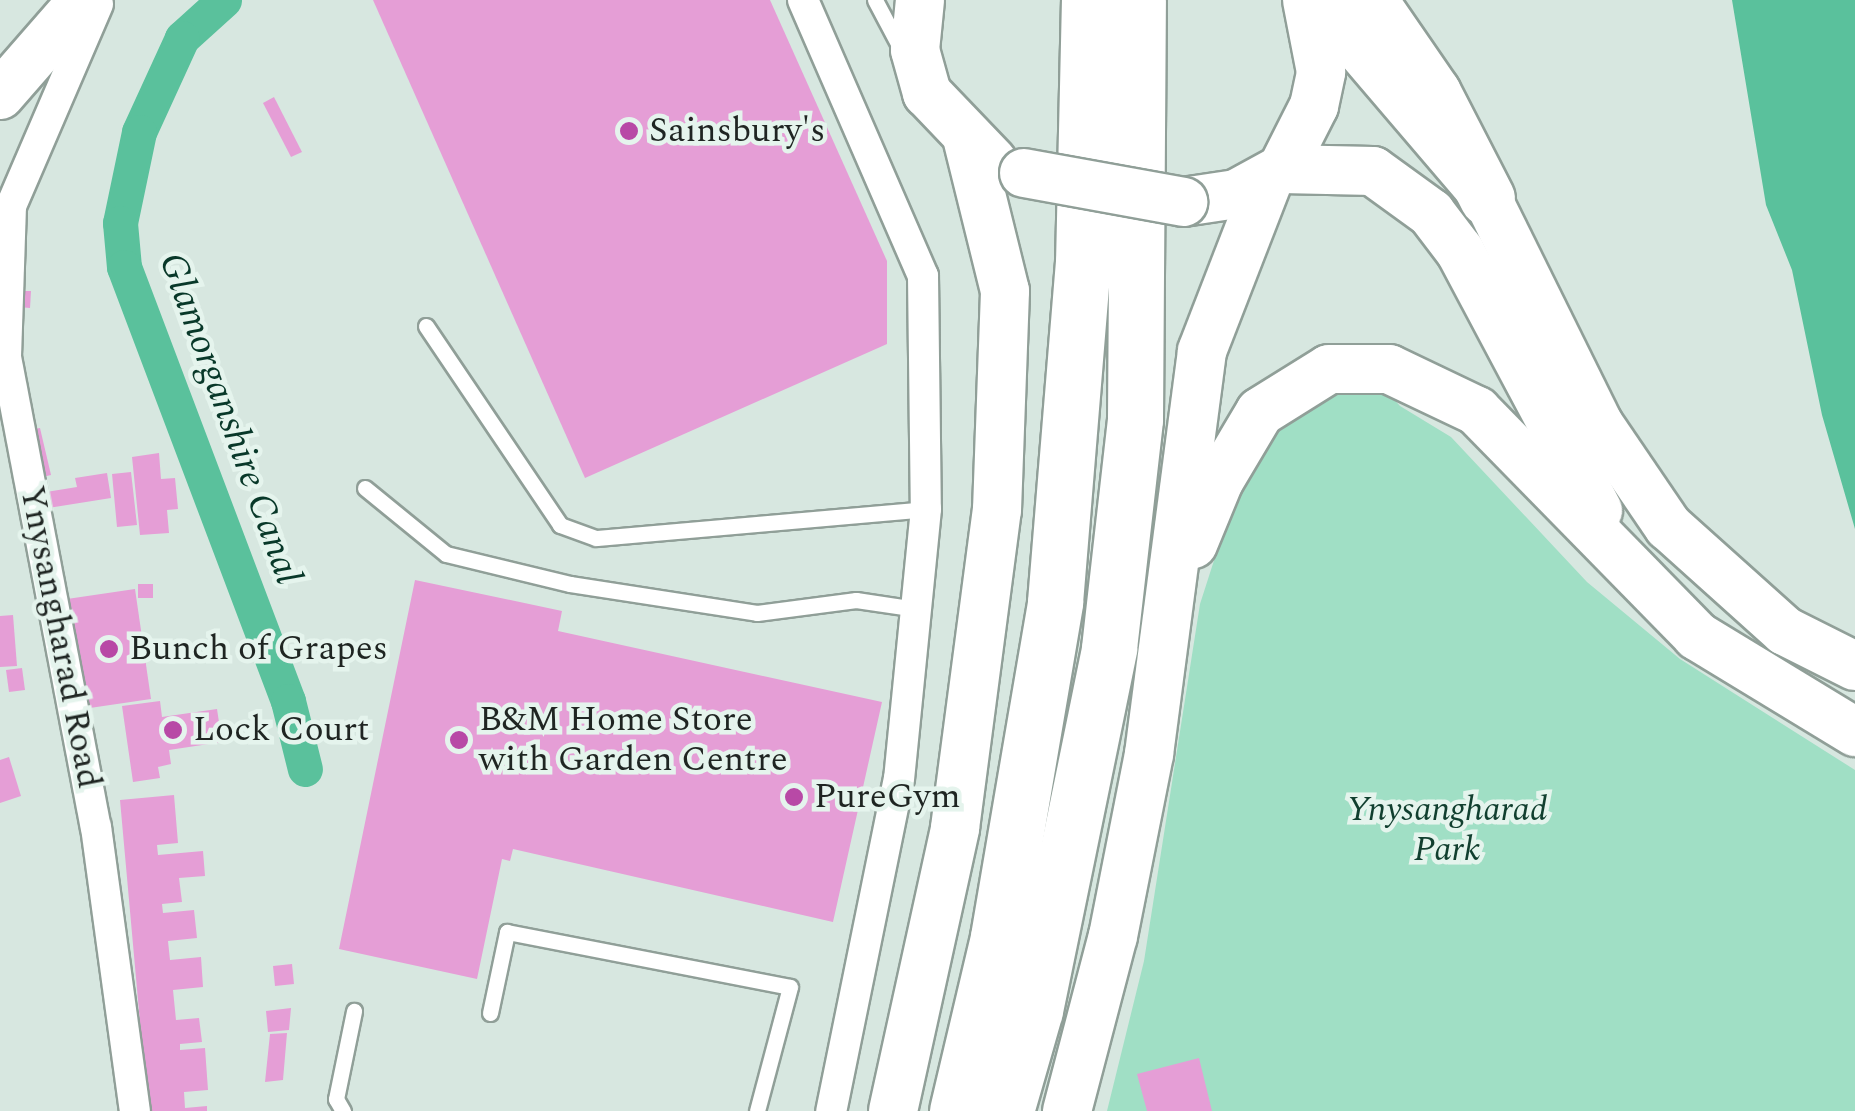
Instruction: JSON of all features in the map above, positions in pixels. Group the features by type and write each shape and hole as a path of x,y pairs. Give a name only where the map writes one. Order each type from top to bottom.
{"highway":[{"path":"957,1111 998,937 1055,602 1084,264 1089,0"},
{"path":"1006,1111 1036,1010 1109,648 1134,419 1138,0"},
{"path":"1369,0 1433,92 1487,198"}],"main road":[{"path":"0,95 83,0"},
{"path":"920,0 915,50 927,93 968,142 997,166 1183,202 1208,202 1276,174 1373,171 1431,213 1460,251 1627,563"},
{"path":"1067,1111 1113,936 1149,754 1202,351 1276,174 1314,106 1321,72 1308,0"},
{"path":"1318,0 1487,198 1598,422 1668,526 1785,631 1855,666"},
{"path":"894,1111 955,828 997,510 1004,292 968,142"},
{"path":"1168,603 1219,481 1260,412 1329,369 1398,371 1477,411 1697,636 1806,707 1855,732"}],"street":[{"name":"Ynysangharad Road","path":"100,0 11,206 6,357 96,827 135,1111"},
{"path":"803,0 923,276 926,509 917,609 896,797 831,1111"}],"lane":[{"path":"875,0 927,93"},
{"path":"426,326 560,525 596,538 926,509"},
{"path":"366,488 446,554 570,584 756,613 856,600 917,609"},
{"path":"490,1013 507,932 790,988 756,1111"},
{"path":"343,1111 336,1100 354,1011"}],"green space":[{"name":"Ynysangharad Park","path":"1384,388 1400,406 1451,437 1587,582 1680,659 1855,770 1855,1111 1107,1111 1144,961 1200,604 1227,520 1251,458 1308,395"}],"shaded area":[{"path":"1732,0 1855,0 1855,529 1822,415 1792,270 1766,205"}],"building":[{"name":"Sainsbury's","path":"373,0 770,0 887,261 887,344 585,478"},
{"path":"274,97 302,152 291,157 263,103"},
{"path":"21,291 31,291 30,308 19,307"},
{"path":"40,428 51,475 34,479 23,431"},
{"path":"159,453 161,479 175,478 178,509 167,510 169,533 140,535 132,457"},
{"path":"131,472 137,525 117,527 112,474"},
{"path":"107,473 111,498 42,509 40,493 77,487 75,478"},
{"path":"415,580 562,611 558,631 882,702 833,922 513,849 510,861 502,859 477,979 339,949"},
{"path":"138,584 153,584 153,598 138,598"},
{"path":"135,589 151,699 83,709 67,599"},
{"path":"13,615 17,666 0,667 0,616"},
{"path":"22,668 25,690 9,692 6,670"},
{"name":"Lock Court","path":"160,701 162,717 217,709 222,742 169,750 171,764 158,767 160,778 133,782 122,706"},
{"path":"9,757 21,796 0,803 0,760"},
{"path":"174,795 178,843 157,845 158,855 203,851 205,876 179,878 182,902 162,904 163,913 194,910 197,938 168,941 170,960 201,957 203,987 173,990 176,1020 199,1018 202,1042 180,1044 180,1050 205,1048 208,1090 184,1092 185,1108 207,1106 207,1111 148,1111 120,800"},
{"path":"292,964 294,984 275,986 273,966"},
{"path":"291,1008 289,1030 268,1032 266,1011"},
{"path":"287,1033 283,1080 265,1082 270,1034"},
{"path":"1199,1058 1212,1111 1147,1111 1137,1074"}],"waterway":[{"name":"Glamorganshire Canal","path":"224,0 182,38 139,132 120,223 124,267 288,701 305,769"}],"place":[{"name":"Sainsbury's","path":"629,131"},
{"name":"Bunch of Grapes","path":"109,649"},
{"name":"Lock Court","path":"173,730"},
{"name":"B&M Home Store with Garden Centre","path":"459,740"},
{"name":"PureGym","path":"794,797"}]}
